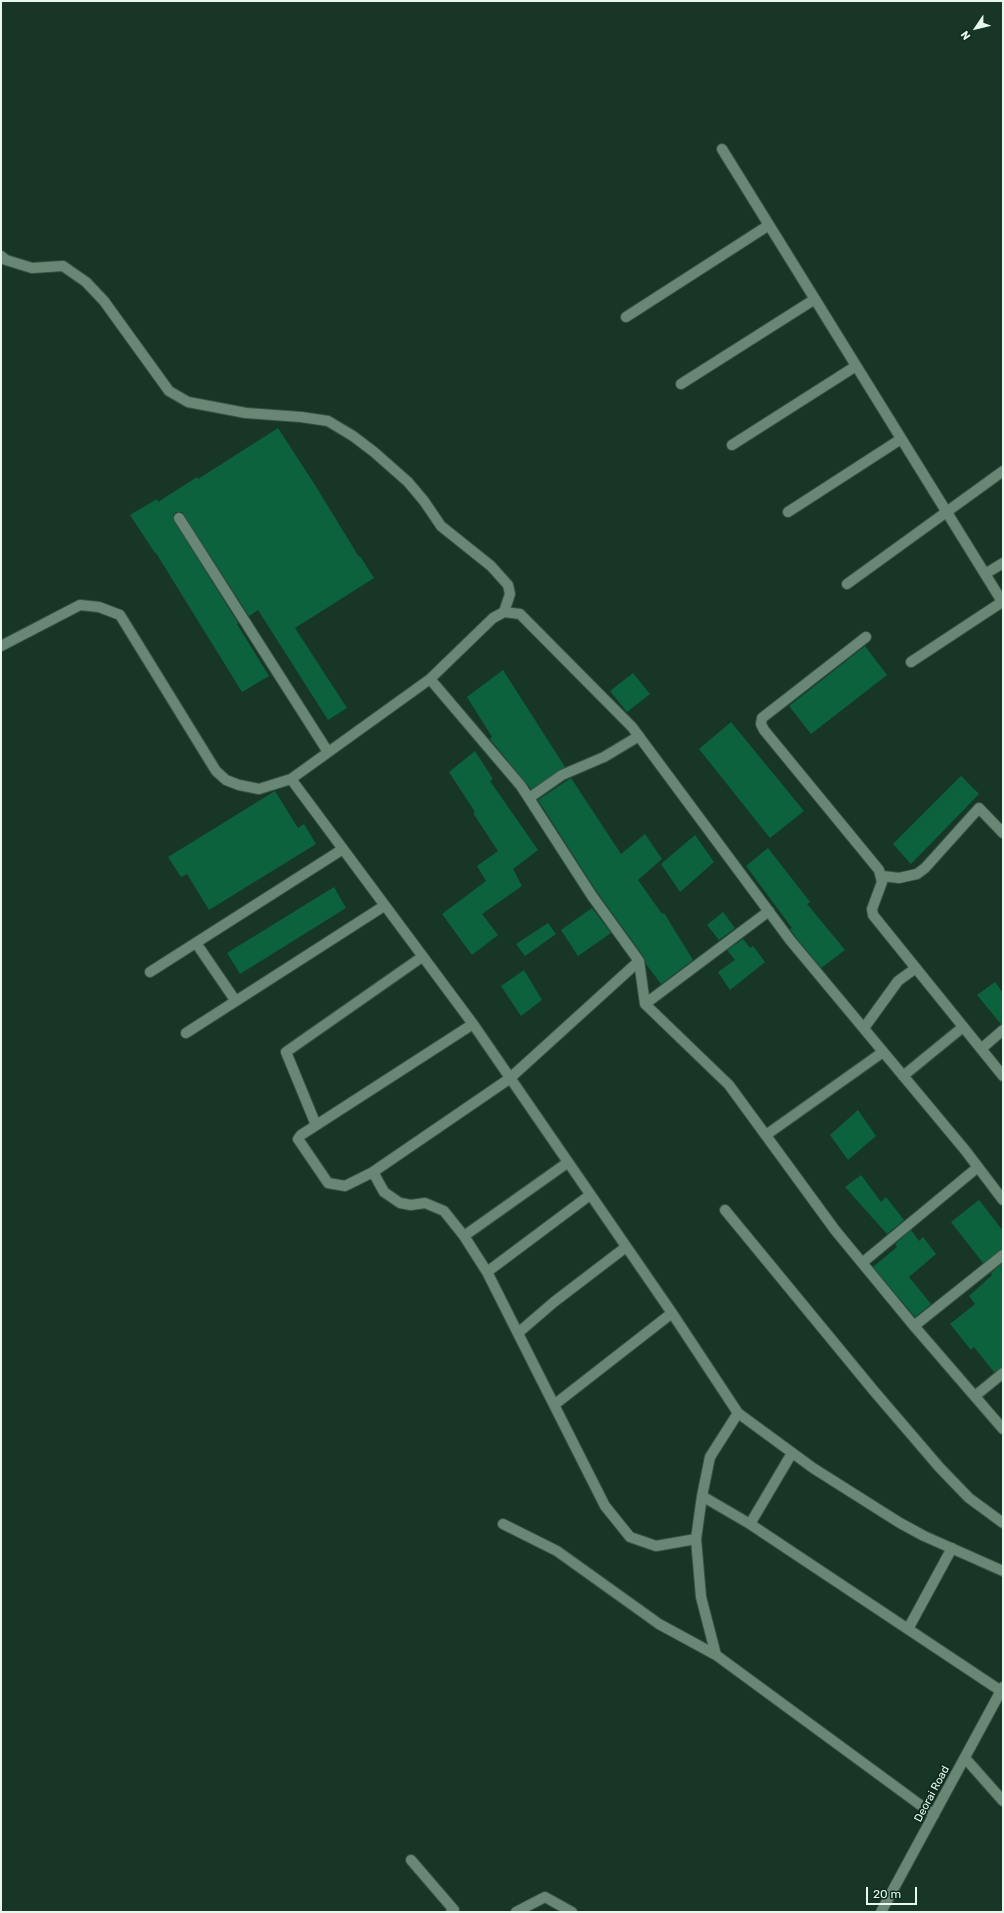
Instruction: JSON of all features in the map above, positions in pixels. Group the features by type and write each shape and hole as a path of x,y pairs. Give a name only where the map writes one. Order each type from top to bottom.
{"street":[{"path":"722,149 1003,603 911,662"},
{"path":"626,317 769,225"},
{"path":"1,256 6,260 32,268 64,266 86,282 104,301 169,391 188,402 246,413 302,417 328,421 353,436 408,482 424,501 441,526 491,566 508,585 510,594 504,612"},
{"path":"681,384 815,299"},
{"path":"732,445 856,366"},
{"path":"788,512 901,439"},
{"path":"847,584 1003,471"},
{"path":"179,518 328,752"},
{"path":"985,574 1003,563"},
{"path":"1,646 80,605 99,607 120,616 216,771 226,780 239,785 258,789 291,779 430,679 493,618 504,612 520,614 632,727 790,940 978,1167 1003,1200"},
{"path":"866,637 762,718 761,724 764,730 879,870 882,876 882,882 872,910 873,916 1003,1076"},
{"path":"430,679 522,786 592,896 639,961 645,1004 728,1085 835,1230 914,1326 1003,1429"},
{"path":"529,798 562,775 604,757 639,736"},
{"path":"291,779 472,1024 672,1313 738,1413 792,1453 900,1523 924,1536 1003,1571"},
{"path":"882,876 899,878 917,874 925,868 979,808 1002,832"},
{"path":"150,972 343,849"},
{"path":"186,1033 384,906"},
{"path":"645,1004 769,911"},
{"path":"196,943 236,1000"},
{"path":"316,1125 286,1052 422,957"},
{"path":"472,1024 301,1135 298,1139 328,1183 345,1186 373,1172 509,1079 639,961"},
{"path":"864,1028 898,981 916,968"},
{"path":"903,1076 964,1027"},
{"path":"981,1049 1003,1030"},
{"path":"766,1136 883,1052"},
{"path":"464,1236 567,1163"},
{"path":"862,1263 978,1167"},
{"path":"373,1172 384,1192 400,1203 411,1205 425,1203 444,1211 464,1236 487,1272 605,1506 630,1537 656,1546 696,1539"},
{"path":"487,1272 590,1195"},
{"path":"725,1210 874,1391 940,1468 968,1498 1003,1523"},
{"path":"518,1332 554,1302 626,1248"},
{"path":"914,1326 1003,1254"},
{"path":"554,1405 672,1313"},
{"path":"975,1396 1003,1373"},
{"path":"716,1655 701,1597 696,1539 702,1496 710,1457 738,1413"},
{"path":"750,1524 792,1453"},
{"path":"702,1496 750,1524 908,1629 1002,1689"},
{"path":"503,1524 557,1551 659,1624 716,1655 934,1815"},
{"path":"908,1629 952,1548"},
{"name":"Deorai Road","path":"881,1912 1002,1689"},
{"path":"965,1758 1003,1801"},
{"path":"411,1860 455,1911"},
{"path":"516,1912 545,1897 572,1912"}],"building":[{"path":"278,428 359,557 360,556 374,578 295,628 347,708 328,720 258,610 249,616 182,512 176,512 173,515 174,521 238,623 237,624 269,676 242,692 156,553 130,515 157,499 158,502 197,477 198,479"},
{"path":"865,646 887,675 811,734 789,706"},
{"path":"503,670 565,767 531,789 490,739 492,737 467,697"},
{"path":"633,673 650,694 627,712 610,691"},
{"path":"731,722 804,811 770,838 699,749"},
{"path":"475,751 493,779 490,781 538,850 513,869 522,886 482,914 498,935 472,955 442,914 486,881 477,866 498,851 473,813 475,812 449,772"},
{"path":"961,776 979,794 911,864 893,844"},
{"path":"571,778 621,854 645,834 662,859 638,880 662,914 664,913 693,960 661,984 646,964 644,957 597,892 538,800"},
{"path":"275,791 298,828 304,824 316,844 209,910 187,874 181,877 168,857"},
{"path":"695,835 714,862 680,892 661,864"},
{"path":"768,848 810,902 807,904 845,950 821,968 795,936 790,929 792,928 746,866"},
{"path":"334,887 346,908 240,974 227,953"},
{"path":"592,908 611,933 578,956 561,930"},
{"path":"723,912 735,928 719,940 707,925"},
{"path":"548,923 556,934 525,956 516,944"},
{"path":"743,939 750,948 753,946 765,962 730,990 718,972 735,960 727,950"},
{"path":"524,970 542,1000 521,1016 501,986"},
{"path":"995,982 1003,993 1003,1024 1001,1024 977,995"},
{"path":"858,1110 876,1136 848,1160 830,1135"},
{"path":"861,1175 881,1202 886,1197 904,1220 887,1234 845,1187"},
{"path":"979,1200 1003,1231 1003,1249 983,1263 951,1222"},
{"path":"911,1230 919,1241 923,1237 936,1254 909,1277 931,1304 915,1317 873,1267 897,1247 895,1244"},
{"path":"1003,1263 1003,1367 994,1372 974,1347 971,1350 950,1324 975,1304 969,1296"}]}
